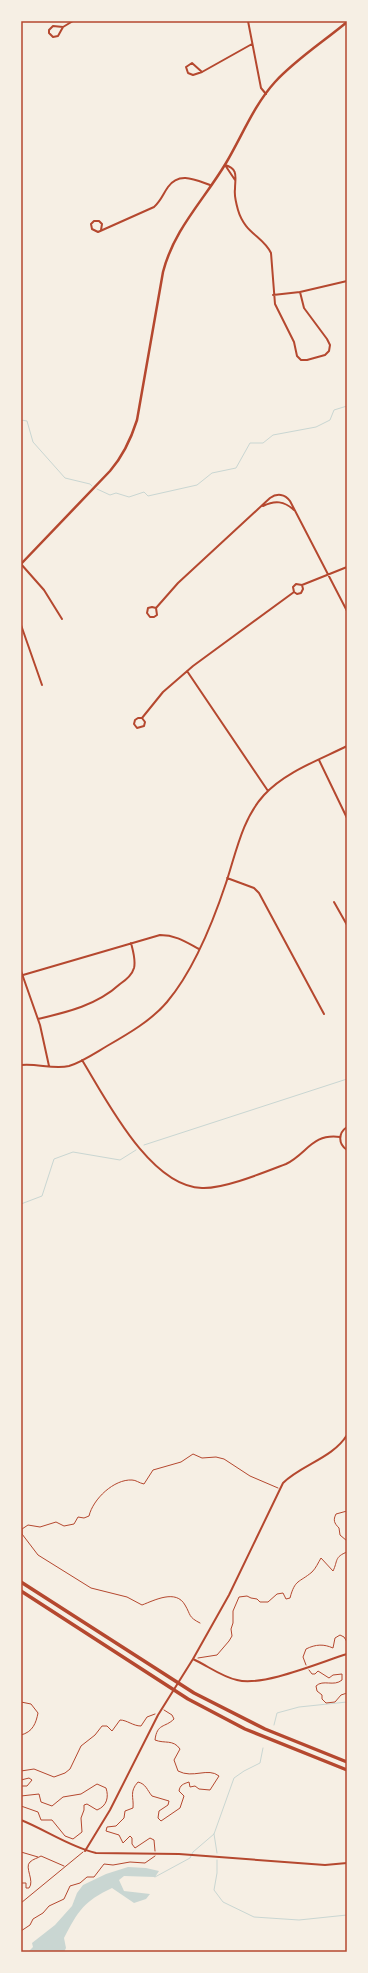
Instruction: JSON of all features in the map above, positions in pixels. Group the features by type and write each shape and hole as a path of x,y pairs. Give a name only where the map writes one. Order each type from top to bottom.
{"highway":[{"path":"21,1582 177,1684 265,1729 347,1762"},
{"path":"21,1591 173,1690 245,1729 347,1770"}],"street":[{"path":"63,27 58,36 52,37 49,30 51,27 63,27 74,21"},
{"path":"248,21 261,88 266,94"},
{"path":"62,619 44,590 21,564 110,472 122,456 131,439 138,420 160,290 167,259 179,231 225,165 266,94 284,73 347,22"},
{"path":"202,72 194,64 188,64 186,67 186,70 190,74 202,72 252,44"},
{"path":"225,165 232,167 237,175 235,180 235,196 242,220 248,230 267,246 272,256 273,295 275,304 294,342 296,355 300,359 306,360 325,355 329,351 330,345 327,338 304,308 300,292"},
{"path":"225,165 235,180"},
{"path":"101,230 102,224 99,221 94,221 91,224 91,228 95,232 101,230 154,207 160,201 168,187 178,179 192,178 210,185"},
{"path":"273,295 300,292 347,282"},
{"path":"156,608 181,580 273,496 283,495 289,499 347,611"},
{"path":"262,506 273,502 280,502 287,504 295,511"},
{"path":"142,718 144,725 141,728 137,728 134,724 135,720 142,718 163,692 210,652 294,592 295,585 302,585 347,567"},
{"path":"294,592 296,594 301,593 303,589 302,585"},
{"path":"148,608 156,608 158,612 156,616 152,618 148,616 148,608"},
{"path":"21,625 42,685"},
{"path":"187,671 268,791"},
{"path":"21,1065 67,1066 82,1060 130,1032 160,1009 172,996 199,949 212,922 244,828 253,810 268,791 284,778 347,746"},
{"path":"319,760 347,818"},
{"path":"228,878 254,888 259,893 324,1014"},
{"path":"334,902 347,925"},
{"path":"23,975 160,935 169,935 183,939 199,949"},
{"path":"38,1019 90,1004 110,993 125,980 134,967 134,953 131,943"},
{"path":"21,971 38,1019 49,1066"},
{"path":"82,1060 109,1107 122,1125 160,1170 174,1181 186,1186 203,1188 220,1186 286,1164 296,1158 310,1144 320,1139 330,1136 340,1137"},
{"path":"347,1127 342,1131 340,1137 341,1145 347,1150"},
{"path":"85,1851 110,1810 158,1715 193,1659 229,1595 280,1489 292,1474 331,1451 347,1436"},
{"path":"193,1659 236,1680 246,1682 269,1678 347,1654"},
{"path":"21,1820 40,1827 85,1851 96,1853 179,1854 325,1865 347,1863"}],"path":[{"path":"200,1623 192,1619 188,1614 184,1603 176,1598 168,1597 142,1605 127,1597 91,1588 38,1555 22,1534 22,1530 28,1525 40,1527 56,1522 64,1526 74,1524 78,1517 84,1518 89,1516 90,1510 99,1496 117,1483 134,1479 144,1484 153,1470 180,1462 193,1454 202,1458 216,1456 250,1476 280,1489"},
{"path":"347,1511 336,1514 334,1519 335,1524 339,1528 340,1535 347,1541"},
{"path":"193,1659 217,1655 226,1646 232,1636 231,1629 233,1623 233,1611 239,1597 248,1596 257,1599 260,1602 268,1602 277,1594 283,1593 286,1599 290,1598 293,1588 298,1580 313,1571 321,1558 333,1571 335,1560 347,1552"},
{"path":"347,1642 344,1637 340,1636 335,1638 333,1648 322,1644 313,1645 306,1649 303,1657 312,1674 315,1674 318,1671 328,1678 333,1675 342,1674 342,1680 339,1682 322,1683 316,1686 317,1691 322,1695 322,1699 326,1702 335,1702 341,1695 347,1692"},
{"path":"21,1702 31,1704 38,1712 36,1722 31,1730 21,1735"},
{"path":"21,1931 30,1925 33,1918 43,1913 49,1906 64,1898 70,1886 80,1883 87,1877 94,1877 104,1864 113,1865 130,1862 145,1863 154,1858 155,1853 152,1838 142,1842 135,1848 132,1844 132,1838 130,1836 123,1843 119,1835 106,1831 107,1826 116,1826 124,1818 125,1811 133,1808 131,1796 135,1785 138,1782 145,1786 152,1796 169,1801 168,1806 159,1811 158,1818 161,1821 180,1808 184,1796 179,1791 183,1784 189,1782 190,1788 196,1786 199,1789 210,1790 219,1776 215,1773 204,1772 200,1775 178,1771 174,1760 180,1749 178,1745 174,1742 159,1742 155,1740 156,1732 159,1728 174,1719 172,1715 162,1709"},
{"path":"21,1771 34,1769 52,1777 63,1774 70,1769 81,1746 96,1734 102,1726 107,1726 112,1731 120,1720 123,1720 133,1726 141,1726 147,1717 158,1715"},
{"path":"21,1780 29,1778 32,1780 27,1786 21,1786"},
{"path":"21,1796 38,1794 41,1802 52,1806 63,1797 81,1794 97,1784 106,1788 108,1795 106,1803 100,1809 97,1810 87,1804 84,1805 81,1818 82,1832 73,1839 64,1836 52,1820 41,1820 38,1812 21,1806"},
{"path":"21,1903 64,1866 85,1851"},
{"path":"21,1852 39,1858"},
{"path":"21,1883 26,1883 26,1888 31,1886 31,1874 28,1865 30,1862 43,1855 64,1866"}],"shaded area":[{"path":"128,1867 146,1868 159,1871 155,1877 124,1876 119,1880 124,1891 150,1894 146,1899 134,1903 112,1888 88,1902 78,1914 64,1938 66,1948 64,1952 28,1952 33,1947 32,1943 55,1925 72,1906 77,1893 83,1885 106,1874"}],"waterway":[{"path":"97,489 110,495 116,493 129,497 144,492 148,496 197,485 212,473 236,468 250,443 263,443 273,435 316,427 330,420 334,410 347,406"},
{"path":"21,420 27,421 33,442 65,478 90,484 92,486"},
{"path":"144,1145 347,1079"},
{"path":"21,1204 42,1196 54,1159 73,1152 120,1160 136,1150"},
{"path":"274,1725 277,1713 299,1707 347,1702"},
{"path":"155,1877 190,1858 193,1852 214,1834 234,1778 260,1763 263,1748"},
{"path":"214,1834 217,1853"},
{"path":"217,1860 217,1873 214,1890 223,1902 254,1917 299,1920 347,1915"}]}
